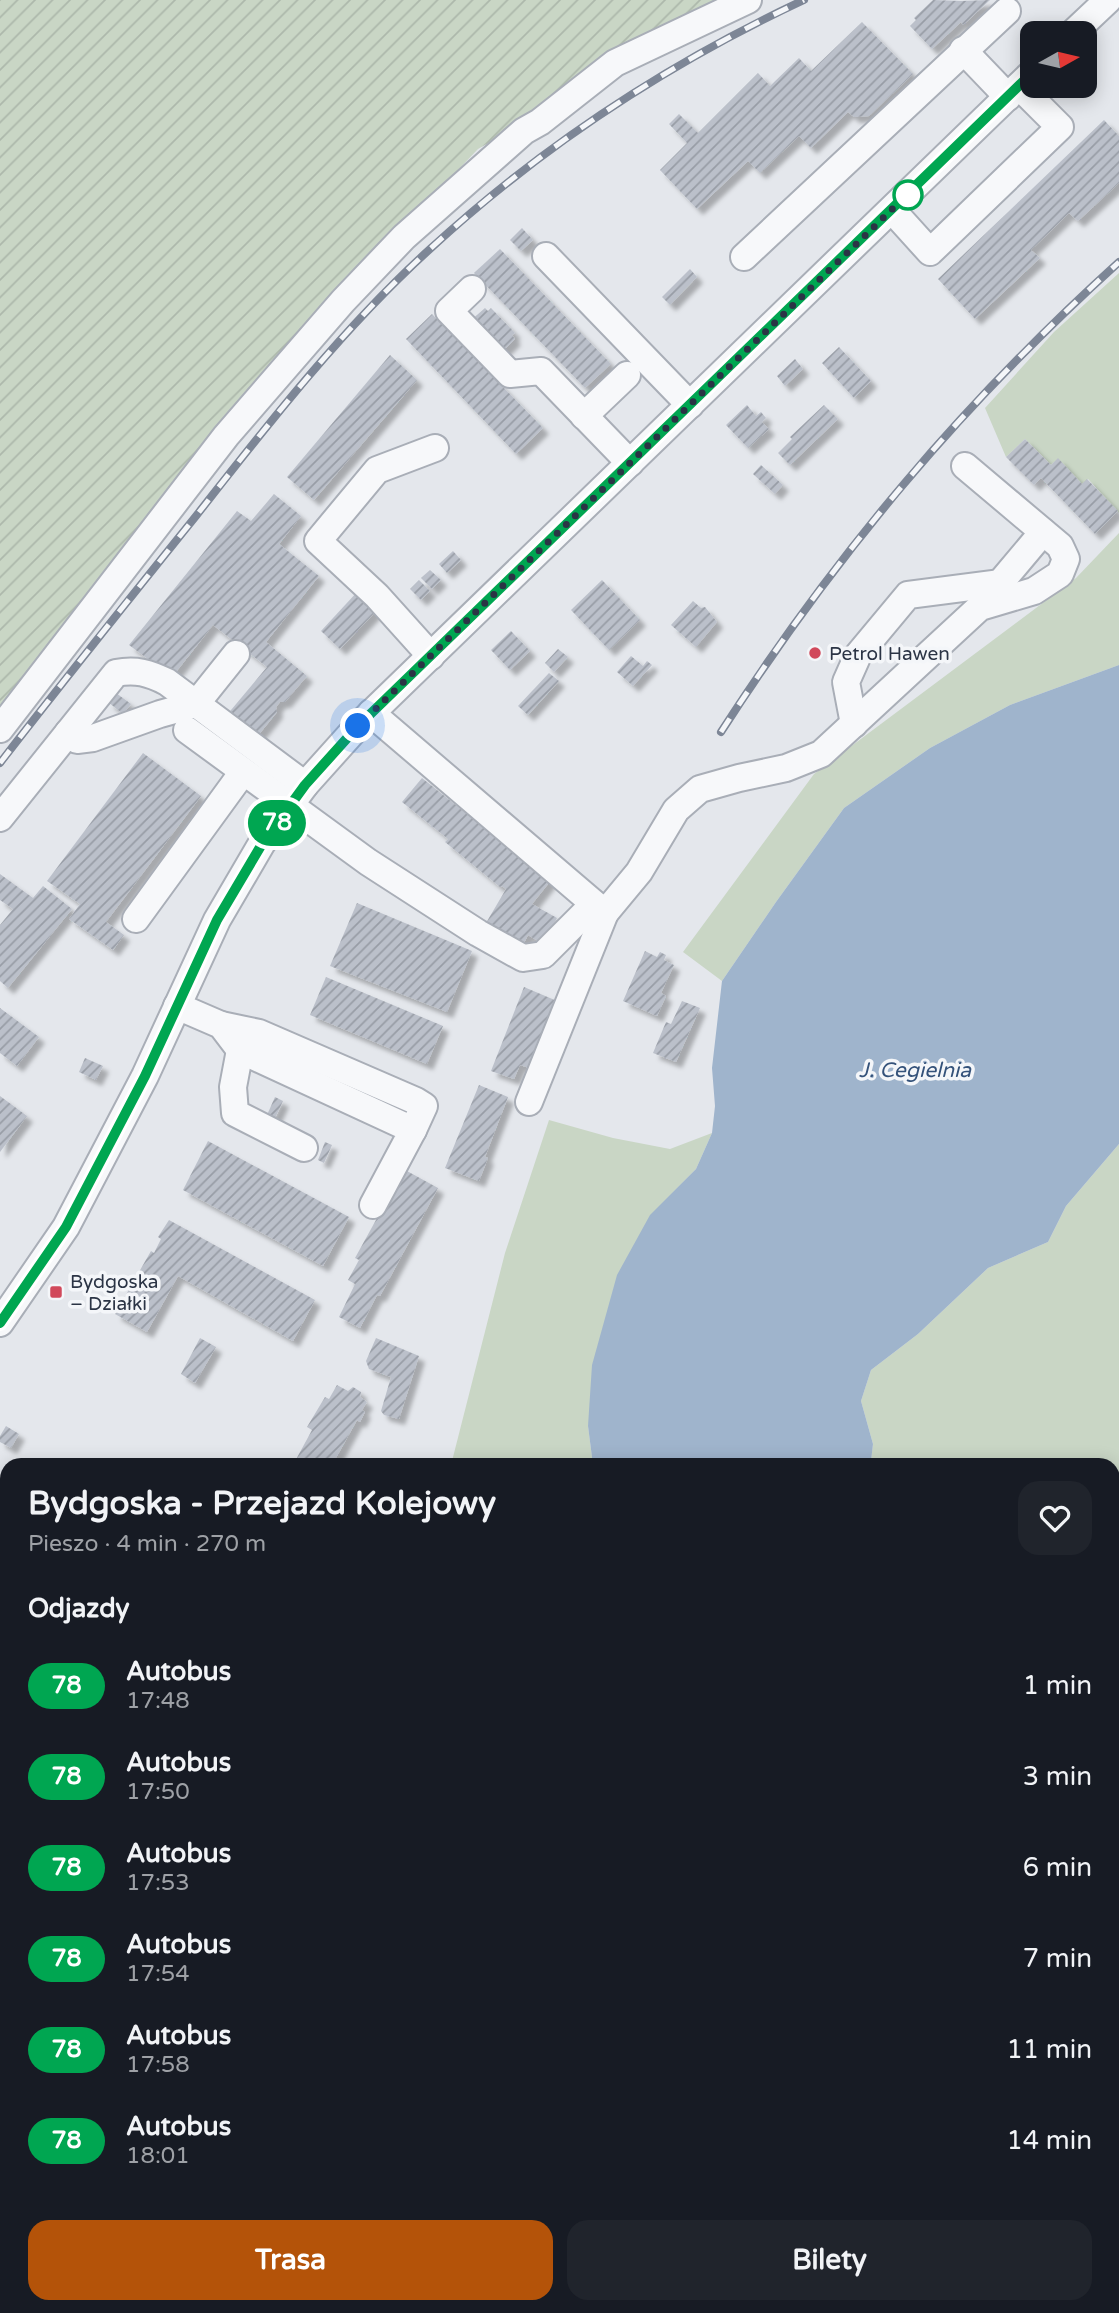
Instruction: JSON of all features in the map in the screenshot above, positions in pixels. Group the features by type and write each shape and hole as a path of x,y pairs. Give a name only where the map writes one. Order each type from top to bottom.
{"street":[{"path":"0,729 226,436 343,301 404,237 524,131 540,122 615,63 748,0"},
{"path":"1086,21 1108,0"},
{"path":"744,257 1007,10"},
{"path":"0,1323 66,1227 145,1076 217,920 262,844 297,796 371,713 1020,86 963,50"},
{"path":"892,210 930,252 1060,127 1032,98"},
{"path":"546,256 690,405"},
{"path":"472,289 449,311 509,374 541,371 630,463"},
{"path":"584,416 628,375"},
{"path":"431,656 377,596 318,541 377,470 435,448"},
{"path":"965,466 1060,546 1066,559 1060,574 1034,591 980,607"},
{"path":"0,818 116,673 130,670 149,673 196,704 368,862 456,919 523,958 543,955 600,909 639,872 676,810 700,789 786,768 821,754 980,607 1044,532"},
{"path":"854,724 846,682 858,655 908,595 1001,583"},
{"path":"68,733 77,740 93,738 196,704 236,654"},
{"path":"371,713 600,909"},
{"path":"187,730 243,772 297,796"},
{"path":"136,919 243,772"},
{"path":"529,1102 600,909"},
{"path":"177,1006 220,1025 259,1033 416,1101 424,1107 373,1205"},
{"path":"220,1025 240,1050 412,1130"},
{"path":"240,1050 233,1087 235,1113 304,1148"}],"green space":[{"path":"0,0 737,0 478,149 327,307 0,714"},
{"path":"1119,273 1119,513 1088,479 1082,484 1058,459 1051,465 1025,439 1006,457 985,408 1054,332"},
{"path":"1119,533 1119,665 1010,705 930,748 844,808 722,981 683,952 814,774 1076,578"},
{"path":"549,1120 613,1138 670,1149 712,1133 696,1169 650,1216 588,1426 592,1458 453,1458 505,1253"},
{"path":"1119,1144 1119,1458 871,1458 873,1444 861,1401 871,1370 918,1334 988,1268 1048,1242 1066,1206"}],"water":[{"name":"J. Cegielnia","path":"1119,665 1119,1144 1066,1206 1048,1242 988,1268 918,1334 871,1370 861,1401 873,1444 871,1458 592,1458 588,1426 592,1365 617,1275 650,1215 696,1169 712,1133 715,1106 712,1068 722,981 844,808 930,748 1010,705"}],"building":[{"path":"933,0 990,0 932,49 910,26 916,20 914,18"},
{"path":"862,22 913,74 869,116 854,117 848,112 811,148 799,136 760,173 748,161 697,209 660,170 687,143 669,124 679,114 698,133 758,73 770,86 799,58 811,71"},
{"path":"1104,120 1119,136 1119,183 1078,221 1069,213 1031,250 1040,258 975,319 938,279"},
{"path":"522,228 533,240 521,251 510,240"},
{"path":"500,249 611,364 585,388 474,273"},
{"path":"690,269 697,277 670,305 662,297"},
{"path":"485,308 488,311 491,308 515,333 512,335 515,339 501,353 470,321"},
{"path":"432,314 543,428 516,454 406,339"},
{"path":"839,347 871,381 854,398 822,363"},
{"path":"390,355 417,380 314,500 287,477"},
{"path":"795,359 803,369 785,386 777,376"},
{"path":"747,405 756,416 761,412 766,418 762,422 769,429 748,448 726,425"},
{"path":"824,405 838,419 790,465 778,453 792,439 790,437"},
{"path":"1025,439 1051,465 1058,458 1082,484 1087,479 1118,511 1095,534 1041,478 1034,485 1006,457"},
{"path":"761,465 783,485 775,494 753,474"},
{"path":"274,494 301,516 279,544 319,576 266,642 307,676 285,702 280,702 276,707 277,712 256,738 226,716 267,667 213,625 172,677 129,645 237,511 251,521"},
{"path":"453,551 461,560 447,573 439,564"},
{"path":"430,570 441,580 432,589 421,578"},
{"path":"419,580 430,591 421,600 410,589"},
{"path":"602,580 640,620 609,650 571,610"},
{"path":"358,591 378,609 340,649 321,631"},
{"path":"693,601 701,608 705,607 717,622 696,647 671,625"},
{"path":"511,631 530,651 510,670 491,650"},
{"path":"558,649 568,657 554,672 545,663"},
{"path":"631,656 643,666 647,661 652,665 633,686 617,672"},
{"path":"549,673 559,681 528,715 518,706"},
{"path":"116,693 131,704 123,714 108,702"},
{"path":"143,753 201,796 106,922 124,935 113,950 69,919 80,904 47,881"},
{"path":"422,778 468,815 470,812 552,879 532,904 557,918 543,944 528,935 523,945 486,923 506,889 445,842 448,839 402,802"},
{"path":"0,874 33,898 43,886 72,909 8,988 0,981 0,925 13,909 0,900"},
{"path":"357,903 472,951 447,1012 330,966"},
{"path":"645,951 657,957 660,952 666,955 664,960 674,965 661,993 666,996 657,1016 623,1001"},
{"path":"326,977 443,1026 427,1064 310,1015"},
{"path":"524,987 557,1001 529,1068 520,1065 514,1079 491,1071"},
{"path":"682,1001 700,1008 676,1062 653,1053 666,1022 671,1024"},
{"path":"0,1008 39,1037 17,1066 0,1053"},
{"path":"85,1058 103,1066 96,1080 79,1072"},
{"path":"479,1085 508,1097 485,1157 488,1158 479,1181 445,1168"},
{"path":"0,1096 27,1116 0,1152"},
{"path":"275,1097 283,1101 275,1118 267,1115"},
{"path":"208,1141 349,1217 323,1266 183,1190"},
{"path":"325,1142 332,1145 324,1163 318,1160"},
{"path":"407,1171 438,1188 360,1328 339,1317 355,1284 348,1280 359,1260 355,1258 387,1200 390,1202"},
{"path":"169,1220 315,1300 293,1341 178,1276 147,1332 115,1314 151,1251 154,1253 161,1239 158,1237"},
{"path":"200,1338 216,1347 195,1383 181,1374"},
{"path":"376,1338 419,1356 399,1419 384,1415 381,1411 391,1377 369,1369 366,1361"},
{"path":"337,1385 348,1391 353,1387 361,1392 360,1397 367,1402 362,1410 365,1412 360,1422 357,1420 336,1458 297,1458 312,1430 307,1427 325,1397 329,1399"},
{"path":"6,1426 19,1434 11,1448 0,1442 0,1436"}],"railway":[{"path":"0,763 279,412 367,311 430,249 516,176 607,110 703,52 804,0"},
{"path":"721,732 809,604 904,484 1007,370 1119,262"}],"bus line":[{"name":"78","path":"0,1323 66,1227 145,1076 217,920 262,844 305,785 358,726 1020,85"}],"place":[{"name":"Petrol Hawen","path":"815,653"},
{"name":"Bydgoska – Działki","path":"56,1292"}],"route":[{"path":"358,726 911,191 908,195"}]}
